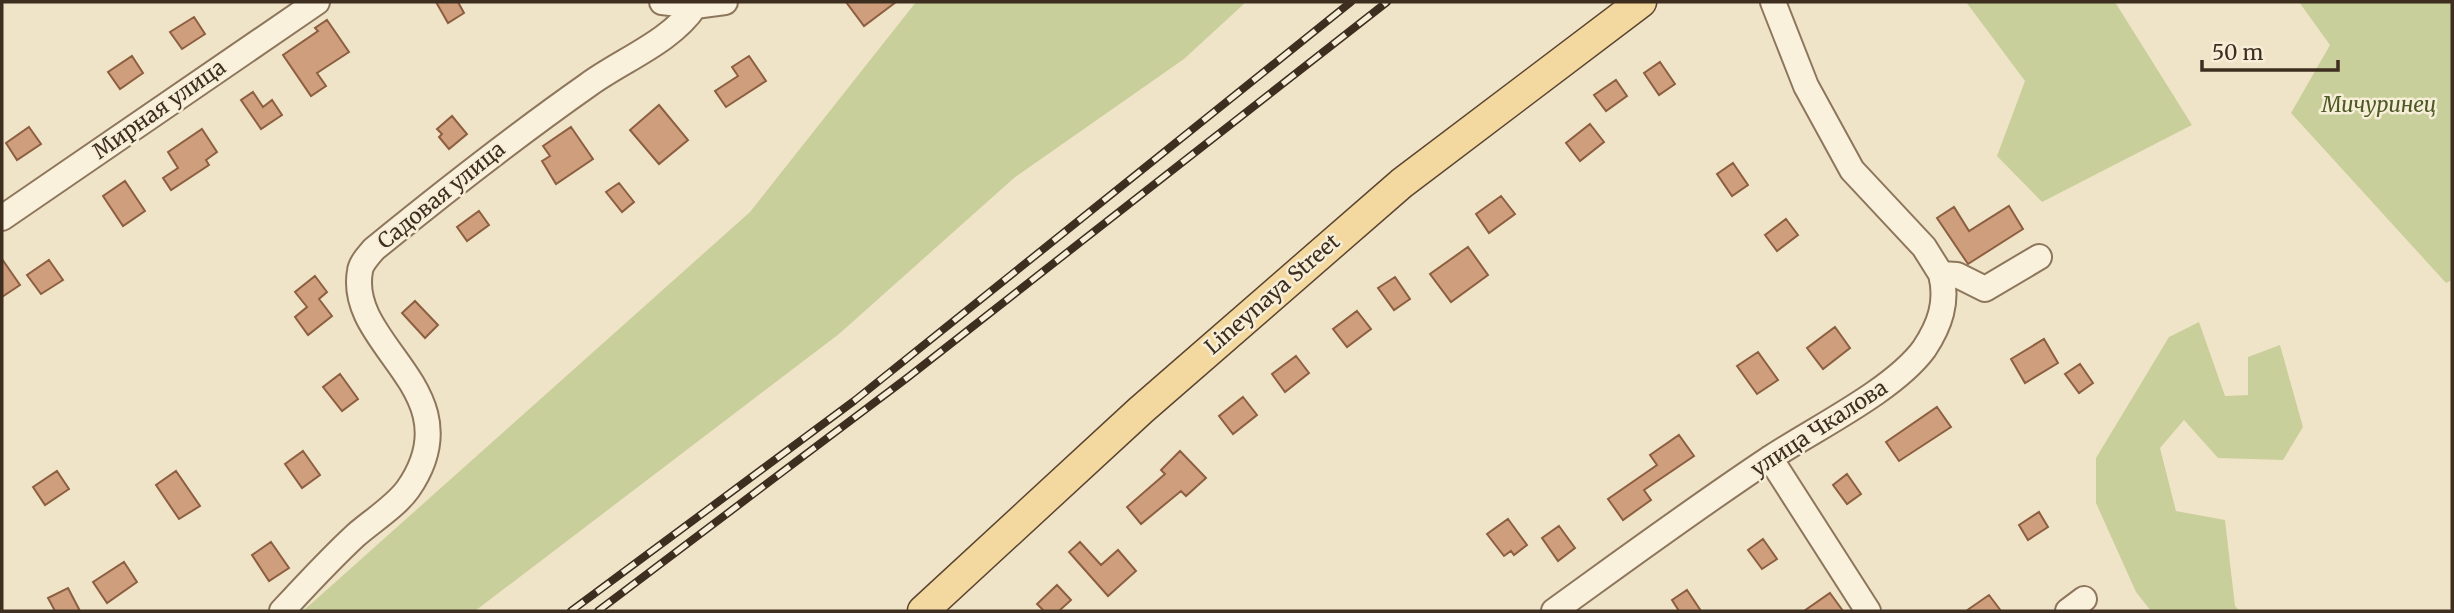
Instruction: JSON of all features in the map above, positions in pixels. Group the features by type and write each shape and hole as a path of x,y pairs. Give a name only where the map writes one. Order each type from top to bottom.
{"main road":[{"name":"Lineynaya Street","path":"923,611 1141,410 1381,200 1641,2"}],"street":[{"name":"Мирная улица","path":"2,218 317,2"},
{"path":"662,2 695,6 725,2"},
{"path":"1773,2 1806,86 1852,170 1924,247 1941,274 1957,275 1985,289 2039,257"},
{"name":"Садовая улица","path":"282,611 327,562 408,490 427,443 424,405 366,313 360,287 360,269 374,248 498,149 591,82 684,23 695,6"},
{"name":"улица Чкалова","path":"1554,611 1770,458 1895,378 1923,350 1942,317 1945,290 1941,274"},
{"path":"1770,458 1868,611"}],"green space":[{"path":"916,2 1246,2 1184,59 1014,178 839,334 475,611 303,611 750,212"},
{"path":"1966,2 2115,2 2192,125 2042,202 1997,156 2025,81"},
{"name":"Мичуринец","path":"2299,2 2452,2 2452,280 2446,283 2291,113 2330,45"},
{"path":"2199,322 2225,396 2248,395 2248,357 2280,345 2303,427 2283,460 2218,458 2184,420 2160,448 2176,511 2225,520 2235,606 2240,611 2151,611 2136,592 2096,503 2096,458 2169,337"}],"building":[{"path":"436,2 458,2 464,13 448,23"},
{"path":"846,2 896,2 864,26"},
{"path":"194,17 205,34 182,49 170,32"},
{"path":"327,20 349,52 317,73 326,86 311,96 283,55 318,31 315,28"},
{"path":"132,56 143,73 120,89 108,72"},
{"path":"749,56 766,81 726,107 715,91 738,76 732,67"},
{"path":"1660,62 1675,84 1659,95 1644,73"},
{"path":"1616,80 1627,96 1606,111 1594,95"},
{"path":"253,92 263,107 272,100 282,115 261,129 241,100"},
{"path":"659,105 688,140 659,164 630,130"},
{"path":"452,116 467,134 449,149 439,137 442,134 437,129"},
{"path":"1590,124 1604,142 1580,161 1566,143"},
{"path":"29,127 41,144 17,160 6,143"},
{"path":"571,127 593,159 556,184 542,161 550,156 543,146"},
{"path":"202,129 217,152 206,160 209,165 171,190 163,178 178,168 168,152"},
{"path":"1733,163 1748,185 1732,196 1717,174"},
{"path":"125,181 145,211 123,226 103,196"},
{"path":"619,183 634,202 622,212 606,192"},
{"path":"1501,196 1515,214 1489,233 1476,214"},
{"path":"2009,206 2023,229 1968,264 1937,218 1954,207 1969,231"},
{"path":"479,211 489,225 467,241 457,227"},
{"path":"1786,219 1798,235 1777,251 1765,235"},
{"path":"1468,247 1488,275 1451,302 1430,274"},
{"path":"2,259 20,285 2,297"},
{"path":"49,260 63,280 41,294 27,275"},
{"path":"315,276 327,292 319,299 332,316 308,335 295,317 307,307 295,292"},
{"path":"1395,277 1410,299 1394,310 1378,288"},
{"path":"415,301 438,325 425,338 402,313"},
{"path":"1357,311 1371,329 1347,347 1333,329"},
{"path":"1835,327 1850,348 1823,369 1807,348"},
{"path":"2044,339 2058,363 2025,383 2011,359"},
{"path":"1758,352 1778,380 1757,394 1737,366"},
{"path":"1296,356 1309,373 1285,392 1272,374"},
{"path":"2080,364 2093,383 2079,393 2065,374"},
{"path":"340,374 358,399 342,411 323,387"},
{"path":"1243,397 1257,415 1233,434 1219,416"},
{"path":"1937,407 1951,427 1899,461 1886,442"},
{"path":"1679,435 1694,456 1644,490 1651,500 1623,520 1608,499 1657,465 1650,455"},
{"path":"303,451 320,475 302,488 285,464"},
{"path":"1180,451 1206,478 1186,496 1181,491 1141,524 1127,507 1165,474 1161,470"},
{"path":"57,471 69,489 45,505 33,487"},
{"path":"176,471 200,506 179,519 156,485"},
{"path":"1847,474 1861,494 1847,504 1833,485"},
{"path":"2039,512 2048,527 2028,540 2019,525"},
{"path":"1508,519 1527,545 1514,555 1511,551 1504,556 1487,534"},
{"path":"1559,526 1575,548 1558,561 1542,538"},
{"path":"1763,539 1777,559 1762,569 1748,550"},
{"path":"271,542 289,568 269,581 252,555"},
{"path":"1080,542 1101,565 1118,550 1136,571 1108,596 1069,552"},
{"path":"124,562 137,582 107,603 93,582"},
{"path":"1057,585 1071,600 1059,611 1044,611 1037,604"},
{"path":"68,588 80,611 55,611 48,598"},
{"path":"1687,590 1701,611 1679,611 1672,600"},
{"path":"1830,593 1843,611 1804,611"},
{"path":"1989,595 2001,611 1966,611"}],"railway":[{"path":"571,611 854,401 1351,2"},
{"path":"598,611 907,378 1387,2"}]}
